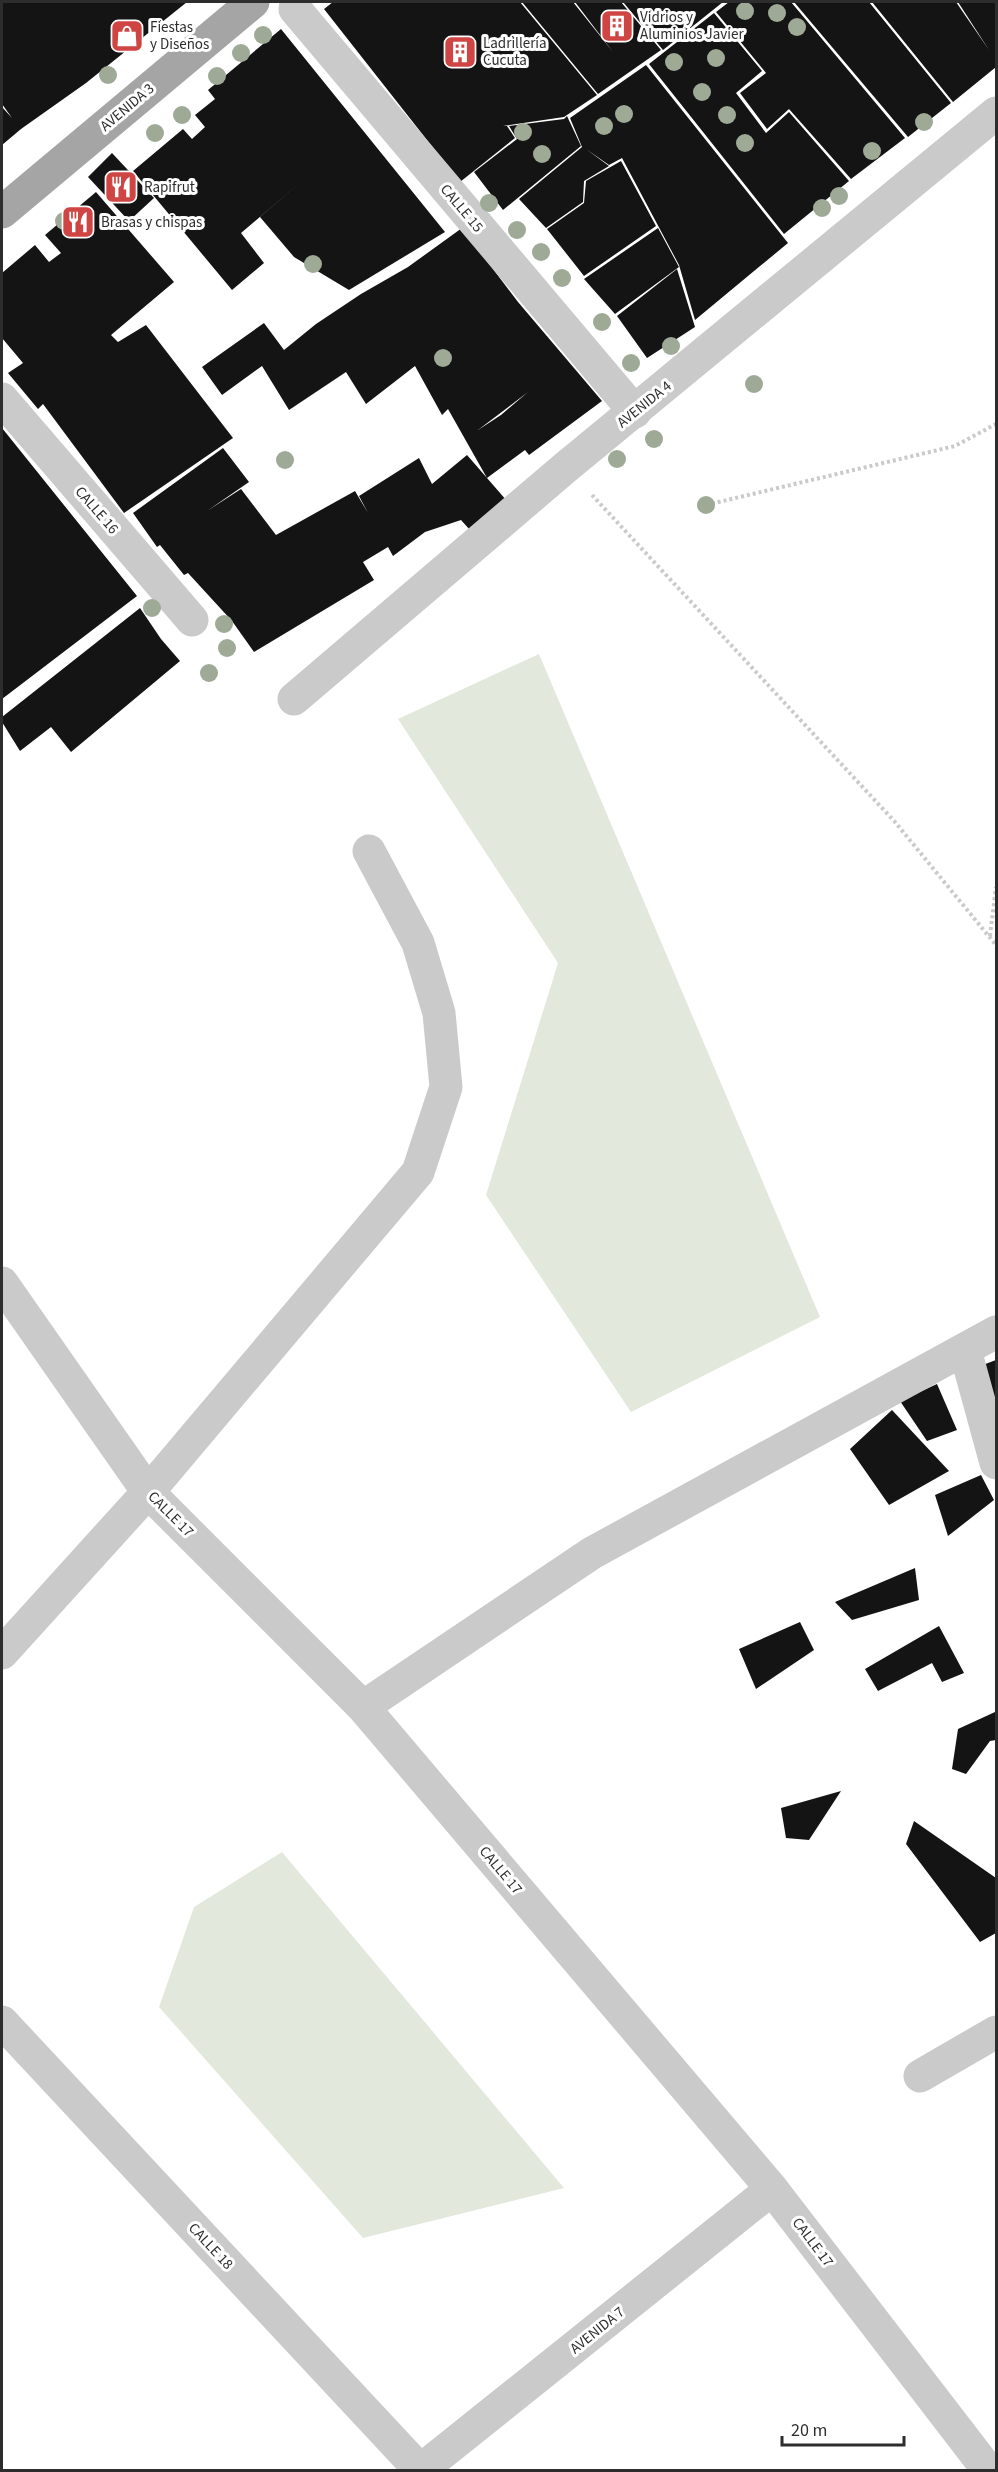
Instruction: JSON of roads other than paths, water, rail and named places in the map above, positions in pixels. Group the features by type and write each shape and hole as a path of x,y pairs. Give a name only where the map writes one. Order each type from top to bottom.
{"main road":[{"name":"AVENIDA 3","path":"2,212 253,2"}],"street":[{"name":"CALLE 15","path":"296,2 295,9 635,412"},
{"name":"AVENIDA 4","path":"294,699 566,467 996,113"},
{"name":"CALLE 16","path":"2,399 192,620"},
{"path":"2,1653 148,1492 418,1172 446,1087 439,1012 418,943 369,851"},
{"name":"CALLE 17","path":"2,1282 148,1492 363,1707 772,2189 988,2470"},
{"path":"363,1707 591,1553 996,1332"},
{"path":"965,1350 996,1462"},
{"name":"CALLE 18","path":"2,2022 421,2470"},
{"path":"920,2076 996,2032"},
{"name":"AVENIDA 7","path":"421,2470 772,2189"}],"place":[{"name":"Vidrios y Aluminios Javier","path":"617,26"},
{"name":"Fiestas y Diseños","path":"127,36"},
{"name":"Ladrillería Cucuta","path":"460,52"},
{"name":"Rapifrut","path":"121,187"},
{"name":"Brasas y chispas","path":"78,222"}]}
